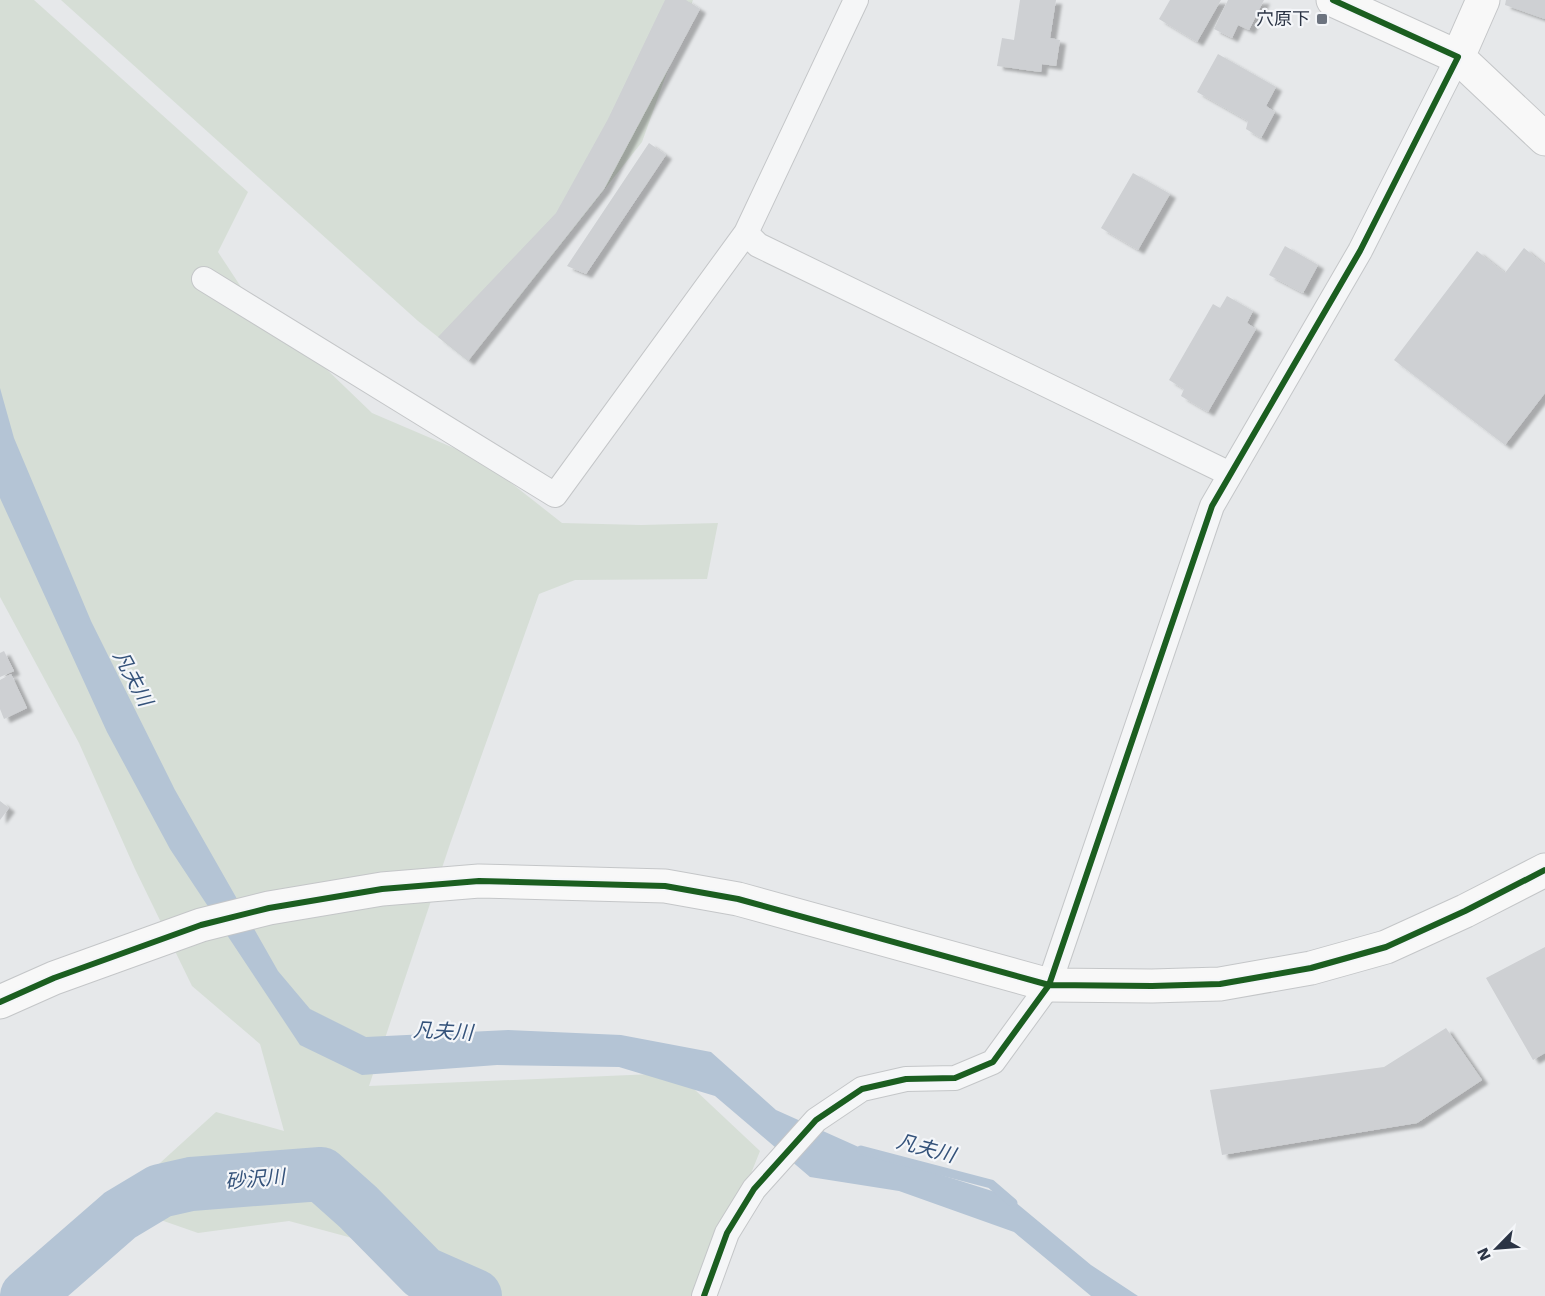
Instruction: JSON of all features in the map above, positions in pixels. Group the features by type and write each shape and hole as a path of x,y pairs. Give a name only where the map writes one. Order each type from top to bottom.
{"street":[{"path":"204,279 555,495 746,232 856,0"},
{"path":"1333,0 1458,57 1545,139"},
{"path":"704,1296 728,1233 754,1189 816,1120 862,1089 906,1079 955,1078 993,1062 1049,985 1212,506 1360,251 1458,57 1483,0"},
{"path":"746,232 758,245 1230,474"},
{"path":"0,1002 54,978 201,925 268,908 382,889 480,881 570,882 676,888 738,899 1049,985 1220,984 1311,968 1386,947 1465,911 1545,870"}],"shaded area":[{"path":"0,0 34,0 248,192 218,252 241,287 372,413 482,460 562,523 641,525 718,523 707,579 575,580 539,594 450,844 369,1086 677,1073 760,1151 702,1296 494,1296 475,1284 408,1253 289,1221 198,1233 115,1204 216,1112 284,1131 260,1044 192,986 135,869 79,743 0,597"},
{"path":"61,0 693,0 642,142 468,361 418,321"}],"water":[{"path":"0,388 14,438 91,621 175,790 278,971 310,1009 366,1037 508,1030 621,1035 711,1052 776,1110 872,1153 1008,1196 1091,1265 1138,1296 1091,1296 1014,1232 899,1191 810,1177 715,1096 619,1067 497,1065 362,1075 300,1045 170,849 107,732 0,498"}],"building":[{"path":"665,0 686,0 700,9 604,189 468,361 438,337 556,213 608,119"},
{"path":"1020,0 1056,0 1050,38 1060,40 1056,66 1042,64 1041,72 997,66 1002,38 1014,40"},
{"path":"1170,0 1221,0 1197,42 1159,19"},
{"path":"1228,0 1264,0 1249,30 1238,25 1232,38 1214,29"},
{"path":"1506,0 1545,0 1545,19 1505,5"},
{"path":"1218,54 1276,87 1266,106 1275,112 1261,138 1246,129 1248,121 1197,92"},
{"path":"649,143 666,155 586,274 567,266"},
{"path":"1133,173 1170,194 1138,250 1101,228"},
{"path":"1285,246 1318,265 1303,293 1269,275"},
{"path":"1524,248 1545,265 1545,393 1505,445 1394,360 1477,251 1505,273"},
{"path":"1227,296 1253,311 1247,323 1256,329 1208,412 1181,396 1184,389 1169,380 1213,304 1220,308"},
{"path":"4,651 14,671 0,677 0,653"},
{"path":"11,674 27,708 4,719 0,709 0,680"},
{"path":"0,801 9,808 0,820"},
{"path":"1545,947 1545,1053 1533,1060 1486,978"},
{"path":"1446,1028 1482,1080 1417,1123 1222,1155 1210,1090 1384,1067"}],"waterway":[{"name":"凡夫川","path":"861,1150 991,1184 1013,1203"},
{"name":"砂沢川","path":"27,1296 120,1215 160,1191 191,1184 321,1174 358,1207 423,1273 475,1296"}],"cycle path":[{"path":"704,1296 727,1233 754,1189 816,1120 862,1089 906,1079 955,1078 993,1062 1049,985 1212,506 1360,251 1458,57 1333,0"},
{"path":"0,1002 54,978 201,925 269,908 382,889 479,881 665,886 738,899 1049,985 1220,984 1311,968 1386,947 1465,911 1545,870"}],"place":[{"name":"穴原下","path":"1322,19"}]}
